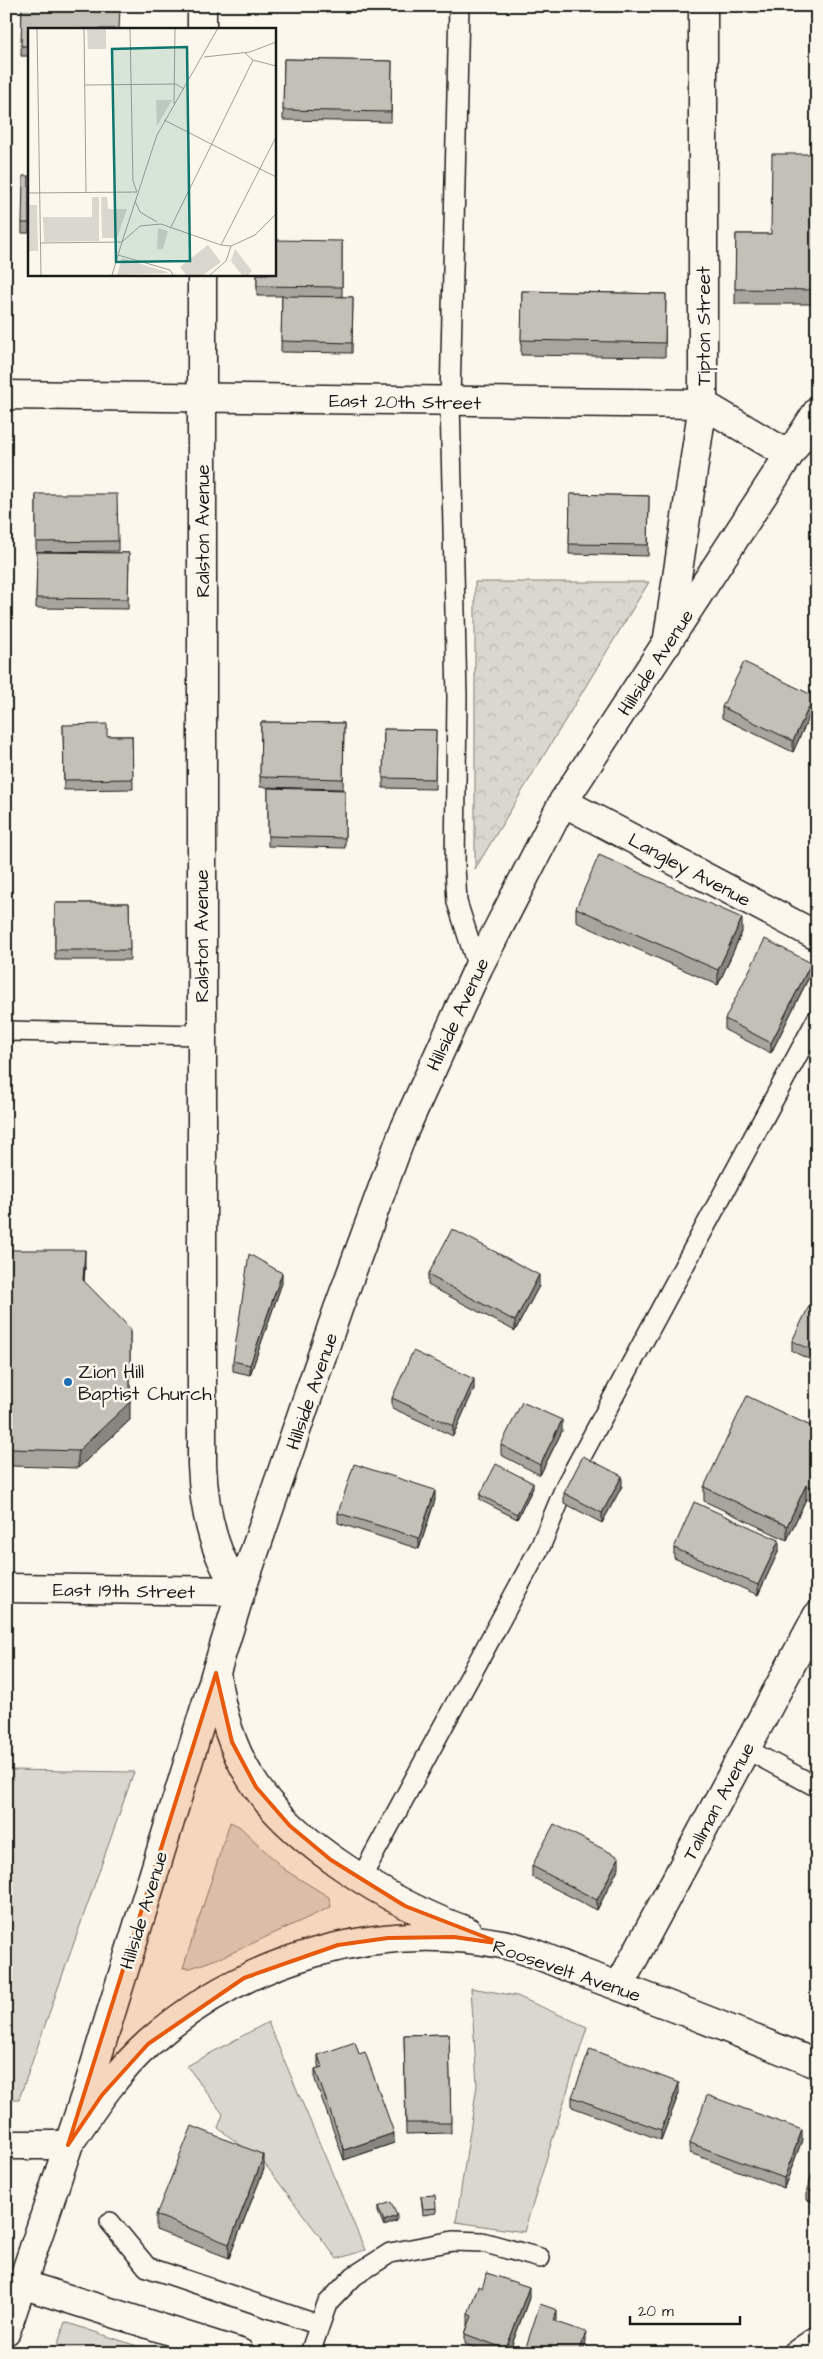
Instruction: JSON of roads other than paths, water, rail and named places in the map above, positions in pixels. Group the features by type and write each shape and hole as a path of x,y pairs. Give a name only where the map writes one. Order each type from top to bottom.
{"street":[{"path":"202,6 202,28"},
{"name":"Tipton Street","path":"667,644 703,404 703,6"},
{"name":"Ralston Avenue","path":"202,275 200,1035 203,1479 207,1508 217,1547 241,1591"},
{"name":"East 20th Street","path":"6,395 703,404 789,455"},
{"name":"Hillside Avenue","path":"68,2145 92,2074 241,1591 378,1198 422,1090 478,968 563,802 817,412"},
{"name":"Langley Avenue","path":"563,802 817,936"},
{"name":"East 19th Street","path":"6,1588 241,1591"},
{"name":"Tallman Avenue","path":"619,1986 817,1616"},
{"name":"Hillside Avenue","path":"216,1673 221,1709 232,1742 256,1787 277,1814 331,1860 360,1880 405,1906 437,1921 503,1944"},
{"name":"Roosevelt Avenue","path":"6,2331 68,2145 102,2095 148,2044 173,2023 244,1978 274,1965 338,1945 388,1938 454,1937 503,1944 619,1986 817,2064"},
{"path":"6,2145 68,2145"},
{"path":"21,2284 240,2353"}],"lane":[{"path":"459,6 450,401 457,697 454,867 457,902 478,968"},
{"path":"360,1880 541,1545 571,1476 817,1019"},
{"path":"8,1032 200,1035"},
{"path":"746,1749 817,1787"},
{"path":"110,2222 147,2267 319,2326"},
{"path":"310,2353 327,2304 354,2276 390,2253 453,2241 482,2242 540,2258"},
{"path":"791,2353 817,2335"}],"place":[{"name":"Zion Hill Baptist Church","path":"68,1382"}]}
